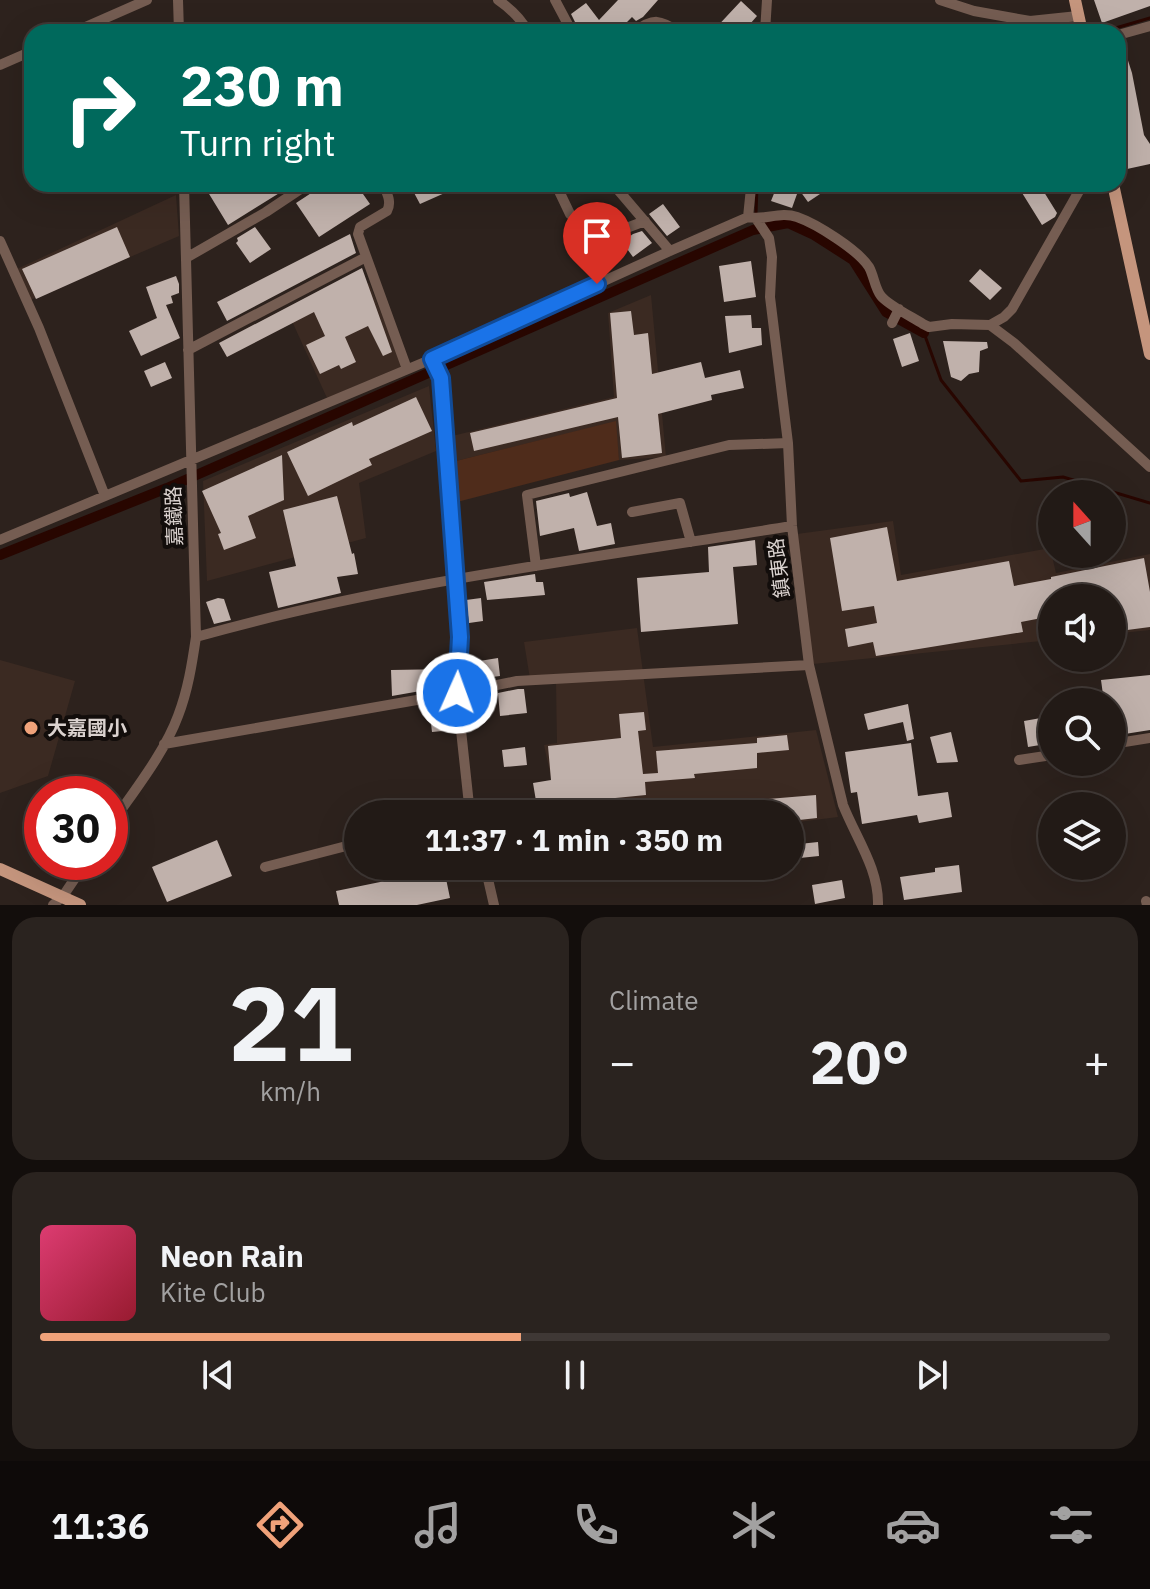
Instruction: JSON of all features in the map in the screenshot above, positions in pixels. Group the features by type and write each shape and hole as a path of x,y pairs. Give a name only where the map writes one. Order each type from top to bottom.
{"main road":[{"path":"1075,0 1080,24"},
{"path":"1115,192 1150,354"},
{"path":"0,869 58,901 80,905"}],"street":[{"path":"92,24 147,0"},
{"path":"178,0 179,24"},
{"path":"498,0 512,9 524,24"},
{"path":"555,0 568,24"},
{"path":"766,24 767,0"},
{"path":"940,0 974,11 1030,21 1078,16"},
{"path":"1126,33 1150,26"},
{"path":"0,65 24,54"},
{"name":"嘉鐵路","path":"128,799 178,718 190,676 196,637 184,192"},
{"path":"186,258 296,192"},
{"path":"386,192 387,211 360,227 358,234 407,369"},
{"path":"559,192 570,214 596,235 608,235 645,221"},
{"path":"620,192 670,251"},
{"path":"751,192 753,219"},
{"path":"0,540 191,464 407,369 434,362 670,251 753,219 793,215 832,235 867,264 880,295 929,327 990,325 1012,309 1078,192"},
{"name":"鎮東路","path":"753,219 769,238 772,257 770,297 788,443 792,526 809,665 843,805 871,864 879,893 878,905"},
{"path":"0,241 39,328 105,496"},
{"path":"188,350 366,257"},
{"path":"892,323 899,309"},
{"path":"990,325 1014,343 1150,467"},
{"path":"434,362 441,378 460,637 457,693 468,800"},
{"path":"536,566 527,495 729,445 788,443"},
{"path":"632,512 680,503 691,542"},
{"path":"196,637 316,606 536,566 792,526"},
{"path":"164,744 517,681 809,665"},
{"path":"1126,742 1150,738"},
{"path":"1019,760 1038,757"},
{"path":"265,867 344,847"},
{"path":"58,901 73,880"},
{"path":"488,880 494,905"}],"shaded area":[{"path":"176,195 179,236 30,300 17,269"},
{"path":"369,283 403,366 327,398 291,319"},
{"path":"651,295 666,457 619,460 615,422 452,462 452,436 614,397 608,313"},
{"path":"429,386 436,451 359,483 366,538 207,581 203,481"},
{"path":"616,421 619,460 457,502 452,462"},
{"path":"893,521 901,575 1038,550 1038,568 1055,568 1056,573 1081,568 1126,568 1126,559 1150,554 1150,630 1126,633 1126,584 1038,584 1038,641 813,664 797,534"},
{"path":"637,628 653,747 816,730 838,817 804,821 804,800 556,800 544,745 557,743 556,683 531,685 524,642"},
{"name":"大嘉國小","path":"0,660 75,681 48,776 24,776 24,784 0,793"}],"building":[{"path":"618,0 658,0 643,17 636,21 632,17 625,24 576,24 571,14 586,3 599,20"},
{"path":"1094,0 1150,0 1150,6 1102,23"},
{"path":"741,1 757,16 750,24 719,24"},
{"path":"1126,54 1144,135 1150,144 1150,164 1127,169"},
{"path":"208,192 281,192 228,225"},
{"path":"313,192 362,192 370,204 319,237 296,203"},
{"path":"414,192 447,192 420,204"},
{"path":"775,192 797,194 792,208 771,201"},
{"path":"801,192 823,192 808,202"},
{"path":"1021,192 1044,192 1057,213 1042,225"},
{"path":"663,204 680,227 667,236 649,214"},
{"path":"117,227 130,257 36,299 22,269"},
{"path":"255,227 271,249 250,263 236,243 237,238"},
{"path":"642,231 652,243 633,257 622,242"},
{"path":"350,234 356,253 227,321 217,302"},
{"path":"751,261 756,297 724,302 719,266"},
{"path":"362,268 392,352 383,356 368,326 345,337 356,362 341,369 339,365 320,374 306,345 325,336 314,312 227,357 219,343"},
{"path":"980,269 1002,288 990,300 969,281"},
{"path":"176,276 179,293 171,296 173,303 166,305 180,338 141,356 129,331 157,318 146,287"},
{"path":"631,311 634,335 648,333 652,374 701,362 705,378 740,370 744,388 711,395 712,400 658,414 662,453 622,458 618,417 474,451 470,433 617,398 610,313"},
{"path":"751,315 752,328 761,328 762,345 729,353 725,316"},
{"path":"910,333 919,361 902,367 893,339"},
{"path":"943,341 987,342 988,348 980,351 979,372 969,374 961,381 951,377"},
{"path":"165,362 172,378 151,387 144,371"},
{"path":"416,397 432,431 369,459 372,465 308,496 287,452"},
{"path":"282,455 284,500 248,516 256,538 224,550 218,534 221,533 202,491"},
{"path":"587,492 597,526 611,523 615,544 579,551 574,528 540,536 536,501"},
{"path":"337,496 358,574 337,577 341,593 278,608 269,572 296,566 283,510"},
{"path":"887,527 897,581 1009,561 1014,586 1095,568 1126,568 1126,562 1144,558 1150,592 1150,627 1126,630 1126,584 1038,584 1038,619 1021,622 1023,632 876,656 873,642 848,647 845,629 877,623 874,606 842,611 830,538"},
{"path":"755,540 757,565 733,567 738,624 641,632 637,578 709,572 708,547"},
{"path":"535,574 536,582 543,582 545,595 487,600 484,582"},
{"path":"481,598 483,621 469,623 466,600"},
{"path":"224,599 231,620 214,624 206,602"},
{"path":"498,658 500,676 469,680 467,663"},
{"path":"450,669 449,686 392,696 391,670"},
{"path":"1150,675 1150,730 1126,734 1126,688 1102,688 1101,680"},
{"path":"524,689 527,713 500,716 498,693"},
{"path":"450,702 453,730 432,732 429,706"},
{"path":"908,704 914,739 907,741 903,722 868,730 864,714"},
{"path":"644,712 646,730 638,731 643,774 658,773 656,751 757,743 757,738 787,735 789,750 757,753 757,768 645,782 646,795 595,800 536,800 533,783 551,780 548,746 621,738 619,714"},
{"path":"1038,718 1038,745 1028,747 1024,721"},
{"path":"951,732 958,762 937,763 930,737"},
{"path":"911,743 918,796 948,792 952,817 919,823 917,815 862,824 857,792 851,793 845,752"},
{"path":"525,747 527,765 504,767 502,750"},
{"path":"816,795 817,818 804,819 804,800 754,800"},
{"path":"217,840 232,876 167,902 152,867"},
{"path":"818,842 819,856 804,858 804,844"},
{"path":"959,865 962,892 904,900 900,877"},
{"path":"390,880 446,880 450,898 417,905 339,905 336,891"},
{"path":"842,880 845,898 815,904 812,885"}],"waterway":[{"path":"1126,25 1150,18"},
{"path":"756,213 757,192"},
{"path":"0,555 167,488 753,230 788,223 814,235 853,260 886,312 924,333"},
{"path":"924,333 941,380 1021,481 1063,477 1150,503"}],"place":[{"name":"大嘉國小","path":"31,728"}],"route":[{"path":"457,693 460,637 441,378 432,359 597,284"}]}
